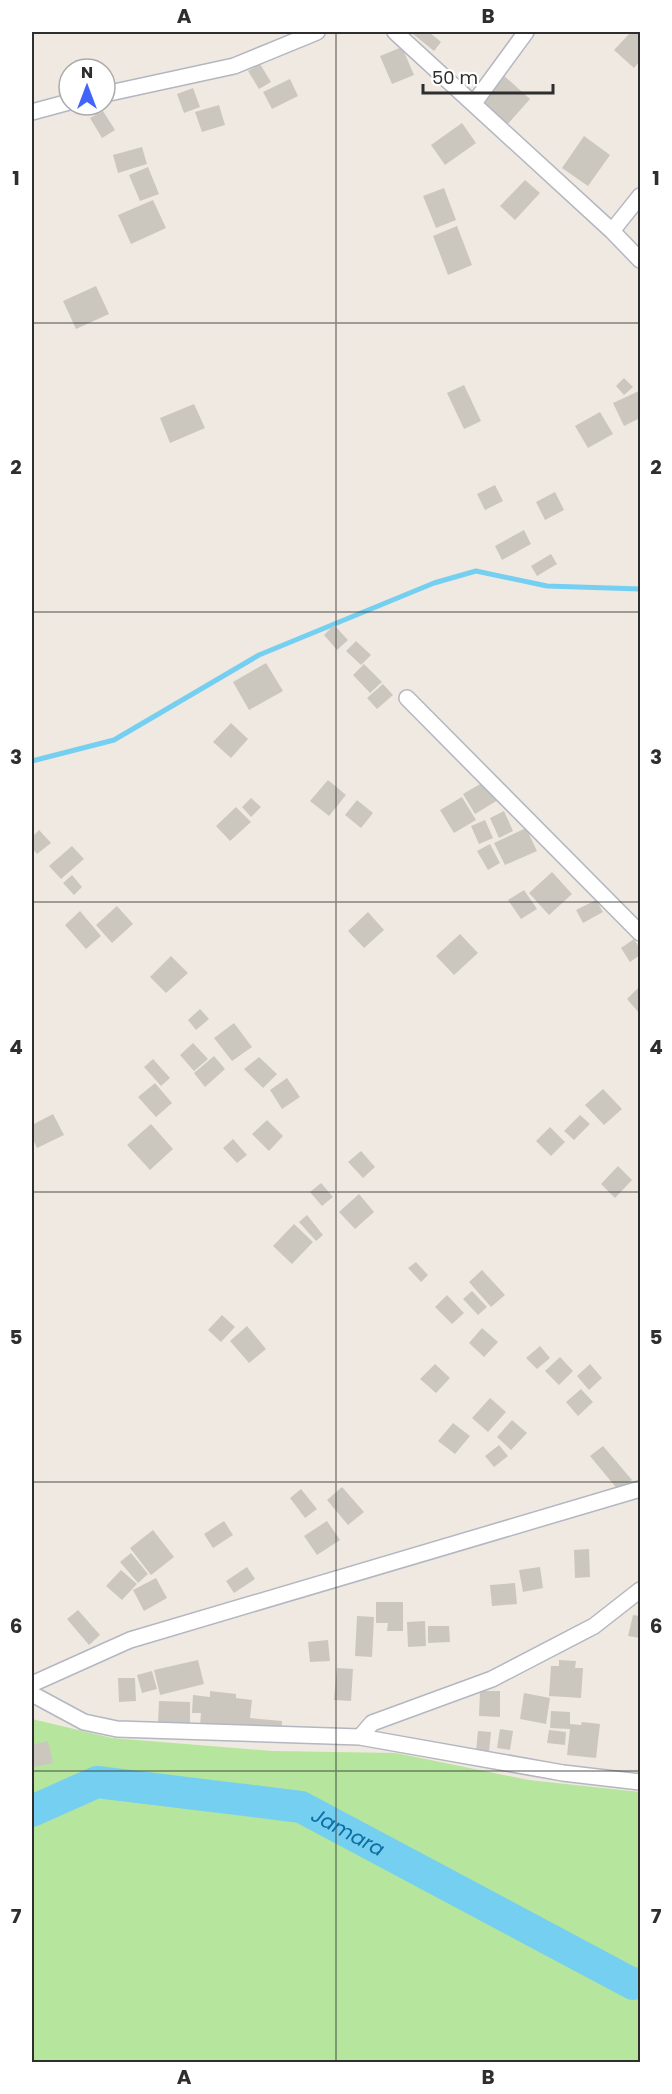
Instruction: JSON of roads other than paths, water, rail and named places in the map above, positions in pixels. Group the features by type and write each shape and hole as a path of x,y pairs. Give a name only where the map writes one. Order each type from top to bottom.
{"street":[{"path":"117,91 234,66 317,32"},
{"path":"395,32 612,231 640,261"},
{"path":"474,103 526,32"},
{"path":"32,112 57,105"},
{"path":"612,231 640,196"},
{"path":"407,698 640,933"},
{"path":"32,1684 130,1640 640,1489"},
{"path":"360,1737 372,1723 502,1674 594,1626 640,1590"},
{"path":"32,1694 84,1722 117,1729 360,1737 563,1773 640,1782"}],"waterway":[{"path":"32,761 114,740 259,655 434,583 476,571 547,586 640,589"},
{"name":"Jamara","path":"32,1811 97,1782 301,1807 633,1984 640,1983"}]}
